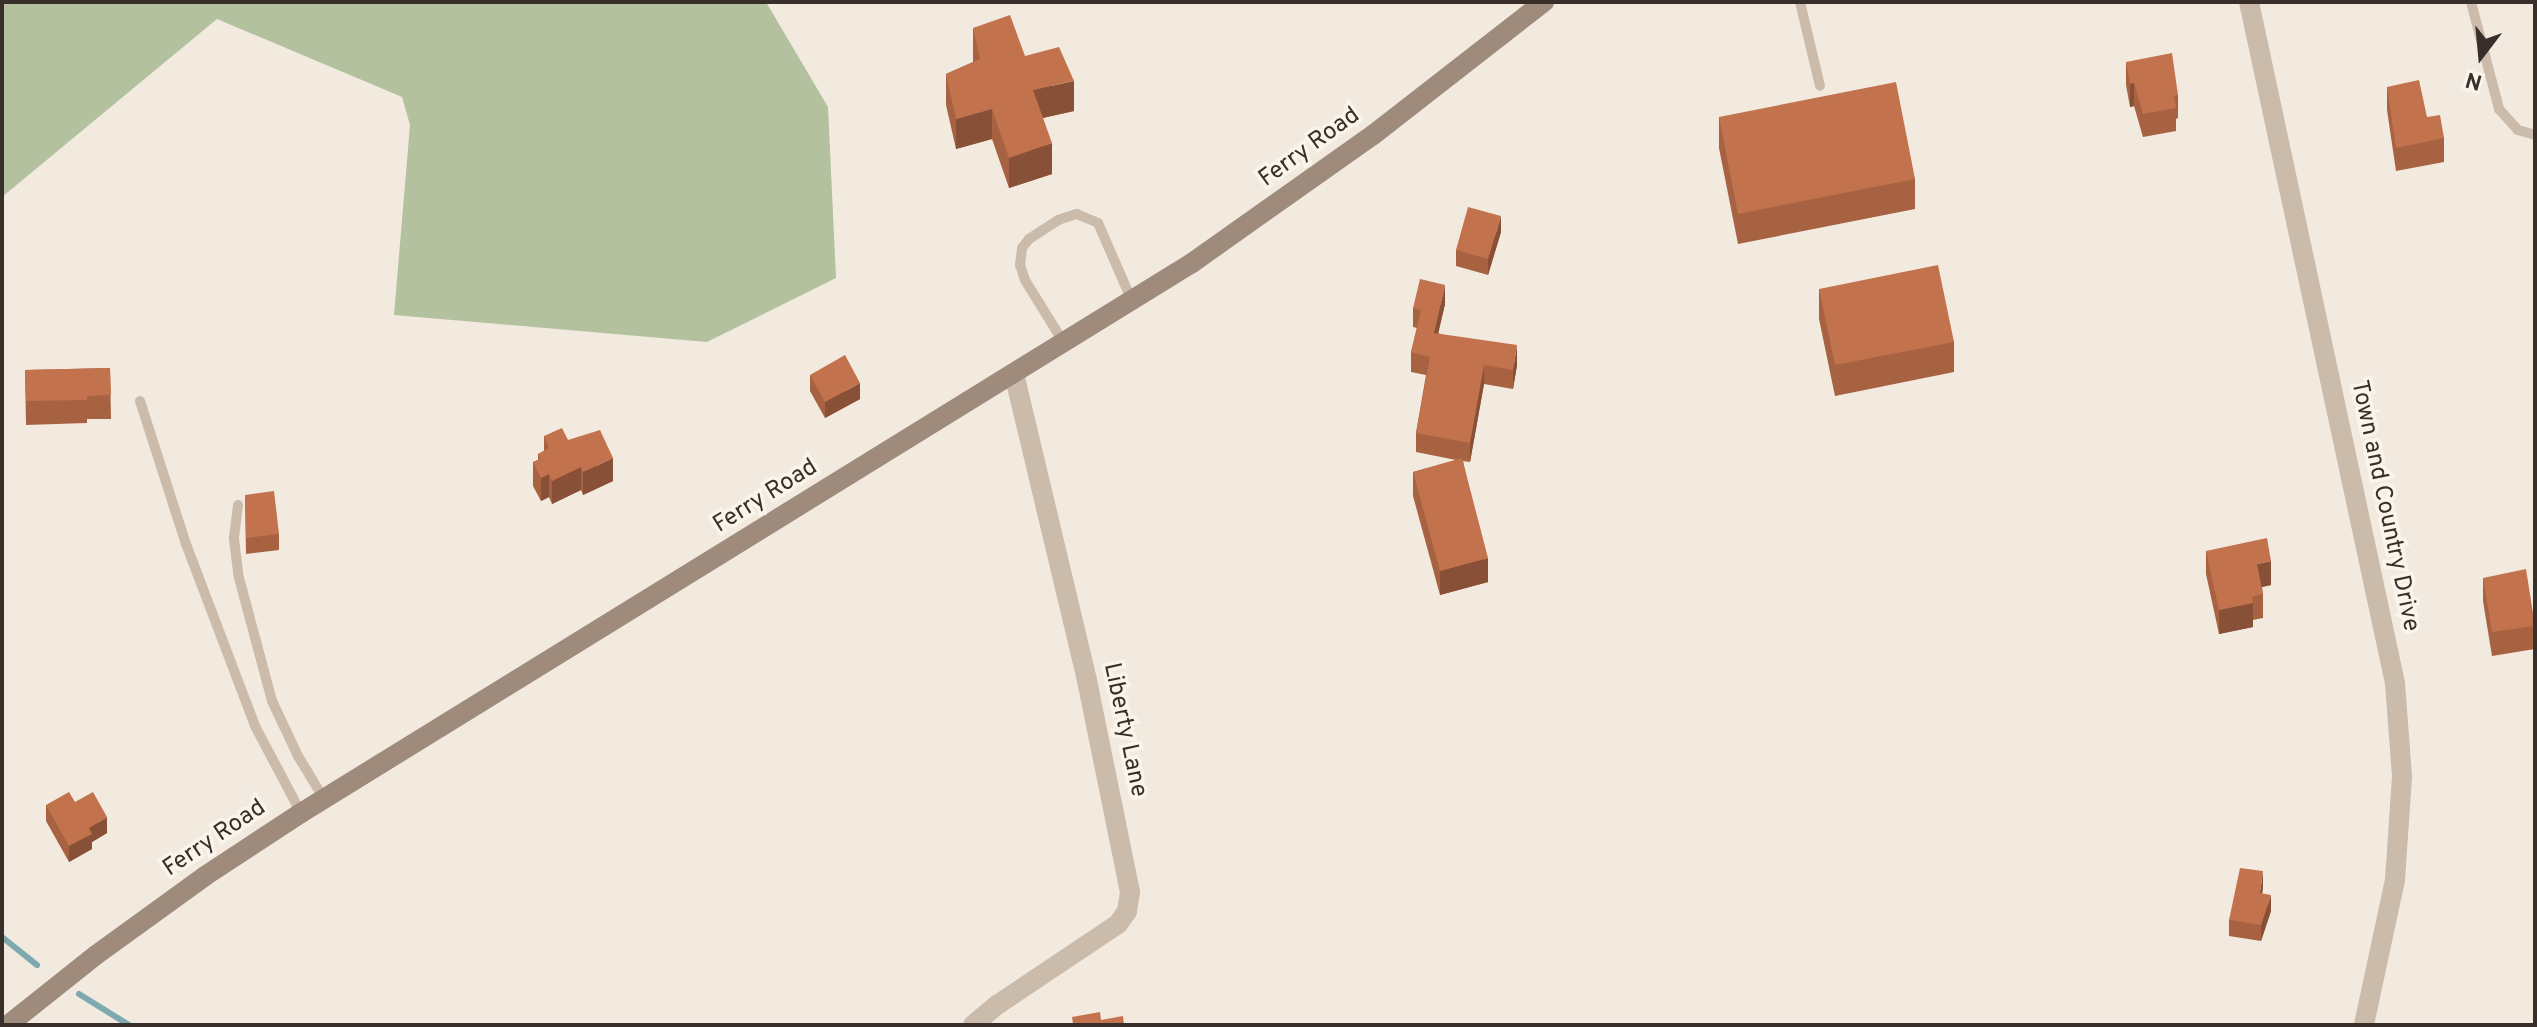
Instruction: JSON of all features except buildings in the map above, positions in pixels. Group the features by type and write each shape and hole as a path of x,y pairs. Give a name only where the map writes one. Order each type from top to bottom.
{"main road":[{"name":"Ferry Road","path":"8,1025 144,919 301,813 1132,301 1271,209 1373,135 1544,2"}],"street":[{"name":"Town and Country Drive","path":"2249,2 2395,683 2402,777 2395,880 2364,1025"},
{"name":"Liberty Lane","path":"973,1025 997,1005 1118,924 1127,911 1130,892 1084,666 1014,374"}],"lane":[{"path":"1800,2 1820,86"},
{"path":"2471,2 2499,109 2518,130 2535,135"},
{"path":"1064,343 1025,280 1020,265 1022,248 1029,239 1058,220 1077,214 1098,223 1132,301"},
{"path":"140,401 186,544 255,726 301,813"},
{"path":"238,505 234,539 238,574 272,701 298,756 324,799"}],"green space":[{"path":"2,2 766,2 828,107 836,278 707,342 394,315 410,125 402,97 217,19 2,197"}],"waterway":[{"path":"2,937 37,965"},
{"path":"79,994 129,1025"}]}
